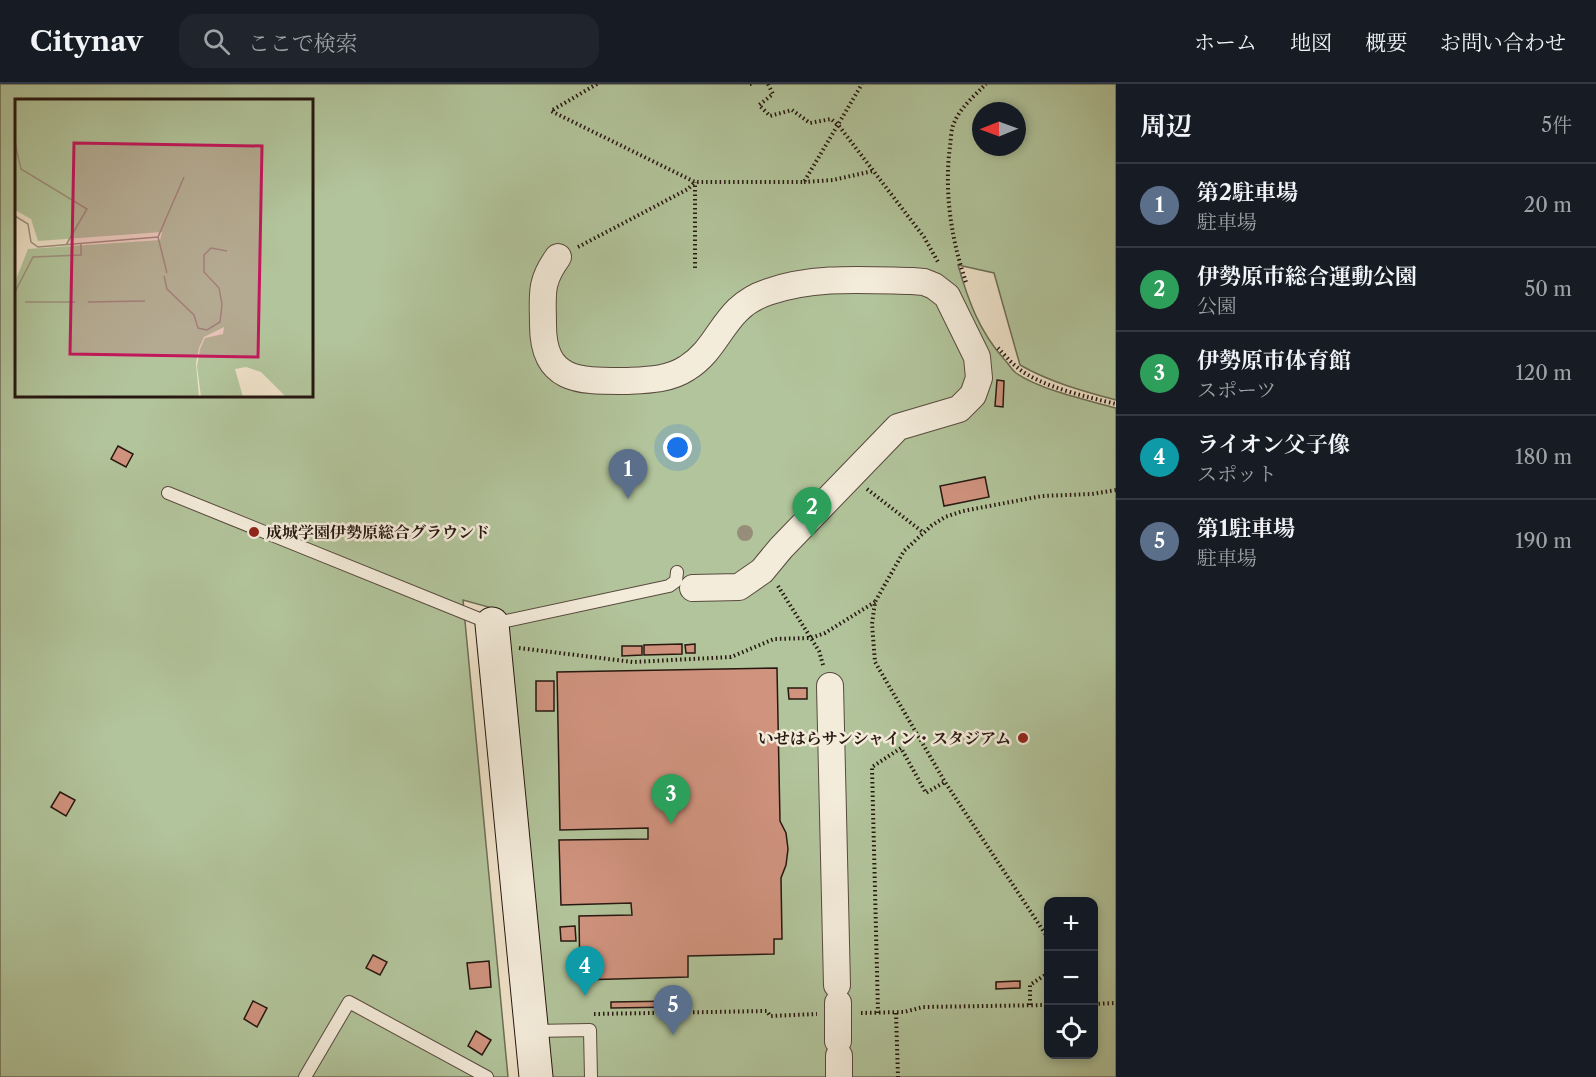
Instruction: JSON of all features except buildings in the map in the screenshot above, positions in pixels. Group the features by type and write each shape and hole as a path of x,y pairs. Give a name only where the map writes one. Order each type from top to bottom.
{"street":[{"path":"558,257 547,273 543,292 544,345 555,365 571,377 581,380 647,380 673,375 696,362 707,351 732,315 754,297 789,286 836,280 912,281 934,286 947,297 977,357 978,378 973,395 966,403 950,413 897,427 762,572 739,587 685,580"},
{"path":"493,635 536,1077"},
{"path":"830,686 839,1058"}],"lane":[{"path":"168,493 493,635 685,580"},
{"path":"305,1077 349,1002 487,1077"},
{"path":"532,1031 590,1030 591,1077"}],"path":[{"path":"597,84 551,111 695,182 804,182 833,180 873,171"},
{"path":"768,84 773,94 759,105 770,116 792,110 810,123 831,119 839,126 924,237 939,265"},
{"path":"804,182 862,84"},
{"path":"968,288 958,260 948,198 948,165 953,124 969,101 986,84"},
{"path":"558,257 688,189 695,182"},
{"path":"695,182 695,268"},
{"path":"996,345 1018,369 1037,379 1077,394 1116,404"},
{"path":"1044,932 945,782 875,662 872,624 875,602 904,551 945,517 963,511 1042,496 1092,494 1116,489"},
{"path":"872,492 924,533"},
{"path":"781,590 819,651"},
{"path":"493,635 633,662 731,657 774,639 811,638 825,633 875,602"},
{"path":"878,1013 872,767 901,748 926,793 945,782"},
{"path":"1030,1005 1030,985 1044,976"},
{"path":"594,1014 767,1011 770,1016 838,1001 878,1013 896,1013 923,1007 1044,1005"},
{"path":"1098,1004 1116,1003"},
{"path":"896,1013 897,1077"}],"green space":[{"path":"0,84 1116,84 1116,400 1055,381 1020,365 994,273 958,265 970,303 981,326 1014,371 1038,385 1116,408 1116,1077 548,1077 503,611 463,600 508,1077 0,1077"}],"place":[{"name":"第2駐車場","path":"628,499"},
{"name":"成城学園伊勢原総合グラウンド","path":"254,532"},
{"name":"伊勢原市総合運動公園","path":"812,537"},
{"name":"いせはらサンシャイン・スタジアム","path":"1023,738"},
{"name":"伊勢原市体育館","path":"671,824"},
{"name":"ライオン父子像","path":"585,996"},
{"name":"第1駐車場","path":"673,1035"}]}
